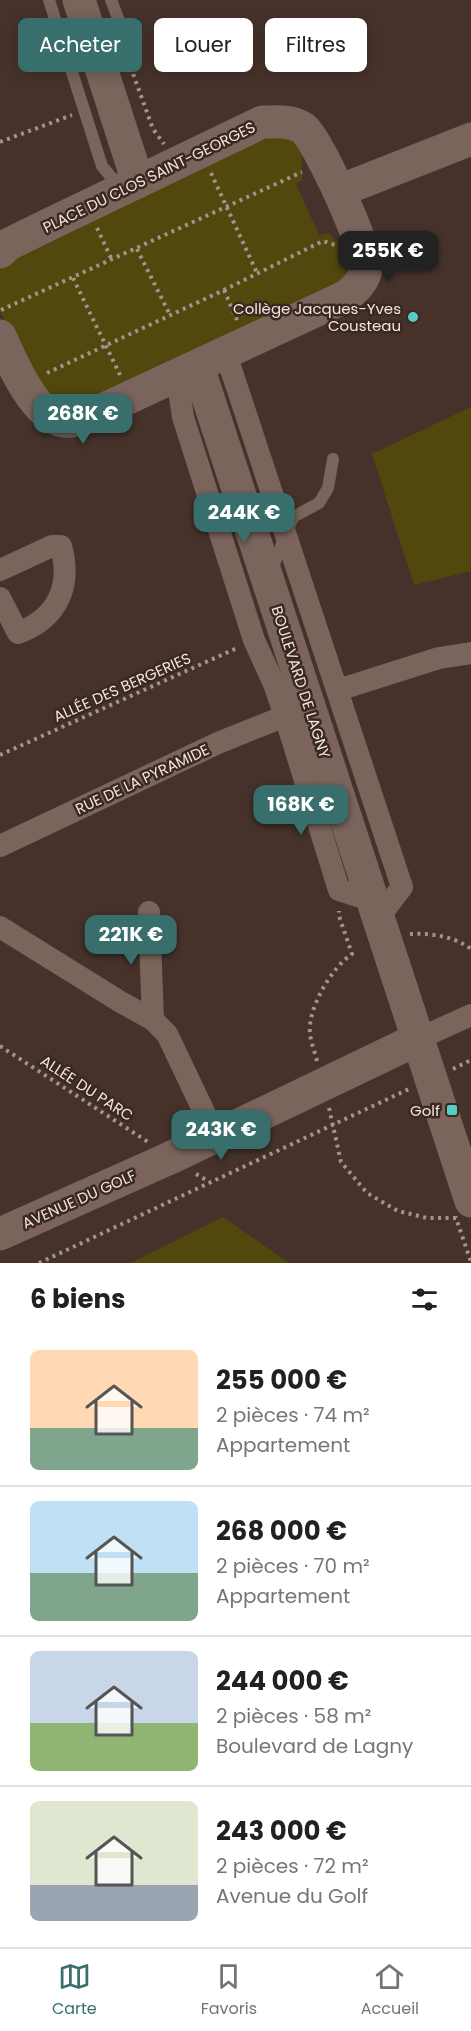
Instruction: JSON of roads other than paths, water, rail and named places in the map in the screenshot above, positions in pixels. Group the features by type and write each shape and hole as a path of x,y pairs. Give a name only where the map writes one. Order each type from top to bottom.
{"main road":[{"path":"79,0 85,18"},
{"path":"102,72 129,186"},
{"name":"PLACE DU CLOS SAINT-GEORGES","path":"0,252 9,244 262,122 288,122 305,129 320,155 339,191 366,258 366,270 359,285 347,296 83,419 63,422 42,410 3,349"},
{"path":"339,191 471,139"},
{"name":"BOULEVARD DE LAGNY","path":"212,360 281,625 471,1202"},
{"name":"AVENUE DU GOLF","path":"0,1234 170,1158 418,1039"}],"street":[{"path":"212,360 286,534 402,887 376,909 339,890 285,716 274,684 254,640 183,417 212,360"},
{"path":"0,570 52,546 61,546 65,561 63,589 51,611 35,627 18,633 0,598"},
{"path":"338,690 439,658 471,653"},
{"name":"RUE DE LA PYRAMIDE","path":"0,846 218,743 285,716"},
{"path":"149,912 153,1020"},
{"path":"0,927 153,1020 167,1034 215,1135"},
{"path":"418,1039 471,1015"}],"lane":[{"path":"49,0 102,166 118,184 129,186"},
{"path":"111,0 117,18"},
{"path":"268,579 293,517 318,503 328,488 333,459"}],"place":[{"name":"Collège Jacques-Yves Cousteau","path":"413,317"},
{"name":"Golf","path":"452,1110"}]}
